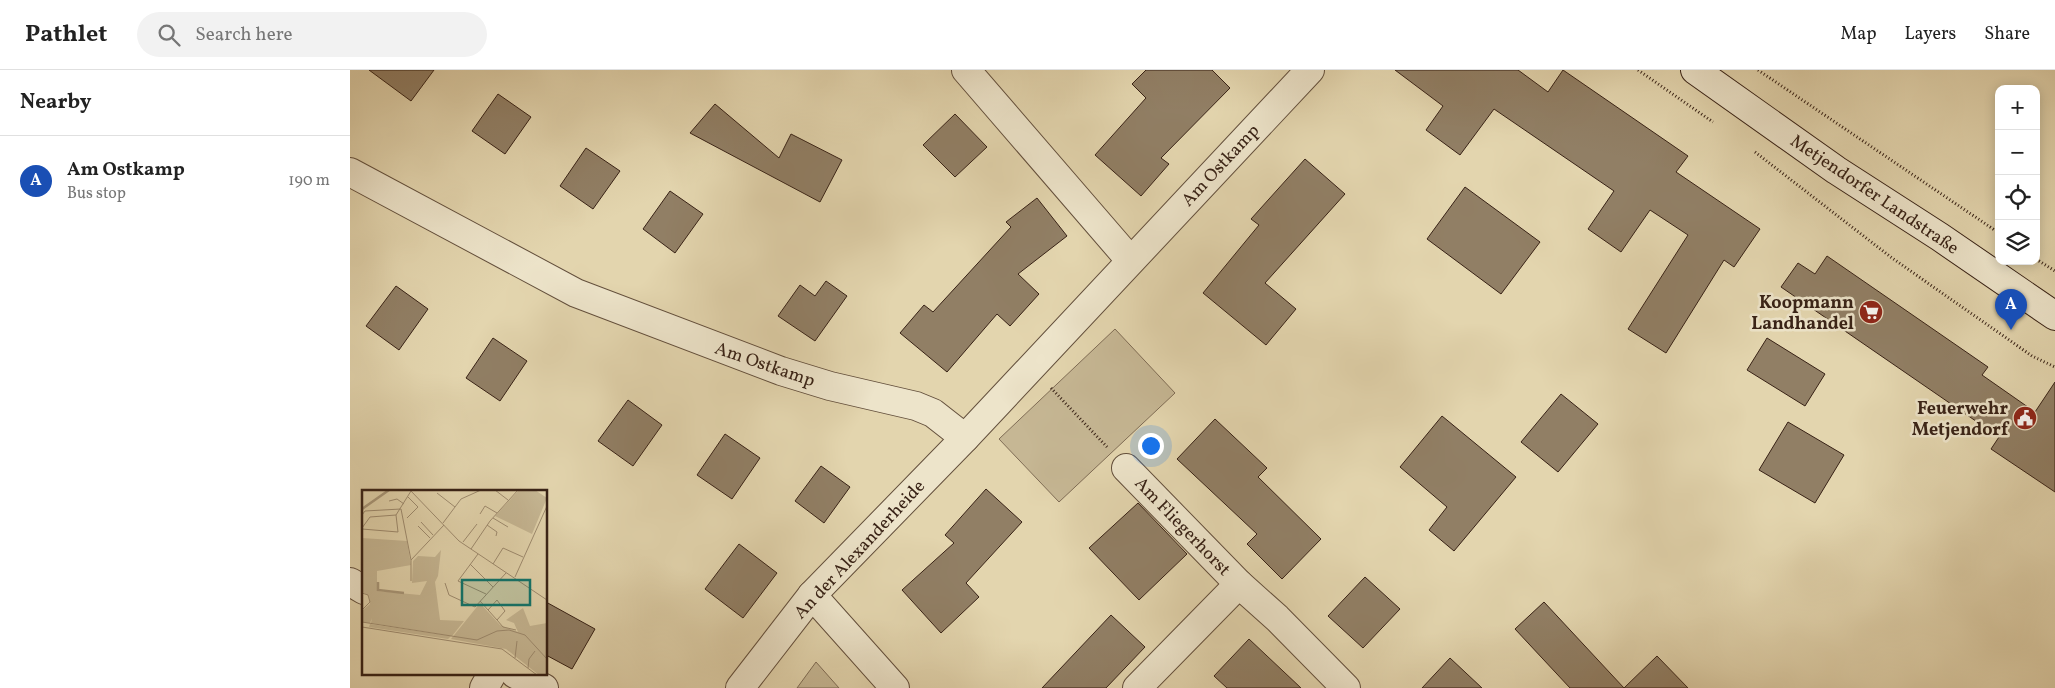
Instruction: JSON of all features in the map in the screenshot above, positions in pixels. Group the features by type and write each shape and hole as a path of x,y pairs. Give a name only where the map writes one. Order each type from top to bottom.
{"street":[{"path":"966,70 1130,260"},
{"name":"Am Ostkamp","path":"350,172 576,293 780,371 933,413 965,438 1310,70"},
{"name":"Metjendorfer Landstraße","path":"1695,70 1836,170 1940,237 2055,316"},
{"name":"An der Alexanderheide","path":"740,688 812,595 965,438"},
{"name":"Am Fliegerhorst","path":"1126,468 1239,584 1277,618 1346,688"},
{"path":"350,582 362,589"},
{"name":"Am Fliegerhorst","path":"1137,688 1239,584"},
{"path":"812,595 895,688"},
{"path":"484,688 491,676"},
{"path":"519,676 544,688"}],"path":[{"path":"1638,70 1718,126"},
{"path":"1758,70 1995,230"},
{"path":"1752,150 1892,258 2032,356 2055,367"},
{"path":"2040,262 2055,271"},
{"path":"1030,367 1126,468"}],"shaded area":[{"path":"1115,329 1175,393 1059,502 999,439"},
{"path":"816,662 839,688 797,688"}],"building":[{"path":"369,70 434,70 411,101"},
{"path":"1146,70 1212,70 1230,88 1161,158 1169,164 1141,196 1095,155 1146,98 1132,84"},
{"path":"1395,70 1518,70 1548,92 1563,70 1688,156 1676,172 1760,229 1734,267 1724,260 1666,353 1628,329 1688,235 1650,210 1621,252 1588,229 1614,191 1494,109 1460,155 1426,130 1443,106"},
{"path":"498,94 531,117 505,154 472,131"},
{"path":"715,104 779,158 791,134 842,160 820,202 690,133"},
{"path":"955,114 987,147 955,177 923,145"},
{"path":"586,148 620,171 593,209 560,186"},
{"path":"1305,159 1345,194 1265,283 1296,309 1266,345 1203,293 1259,225 1251,219"},
{"path":"1465,187 1540,242 1501,294 1427,239"},
{"path":"670,191 703,214 675,253 643,229"},
{"path":"1037,198 1067,236 1018,274 1039,294 1010,326 997,314 947,372 900,333 924,305 933,312 1011,227 1006,222"},
{"path":"1827,256 1988,367 1982,375 2035,412 2055,382 2055,492 1991,449 1999,437 1781,287 1798,263 1815,274"},
{"path":"826,281 847,296 815,341 778,316 800,285 815,296"},
{"path":"396,286 428,309 399,350 366,326"},
{"path":"493,338 527,361 500,401 466,378"},
{"path":"1767,338 1825,374 1805,406 1747,370"},
{"path":"1561,394 1598,424 1558,472 1521,442"},
{"path":"628,400 662,425 633,466 598,441"},
{"path":"1442,416 1516,477 1454,551 1429,530 1447,507 1400,467"},
{"path":"1215,419 1267,468 1258,477 1321,539 1282,579 1247,544 1257,534 1177,459"},
{"path":"1788,422 1844,455 1815,503 1759,470"},
{"path":"725,434 760,458 732,499 697,475"},
{"path":"821,466 850,487 824,523 795,501"},
{"path":"986,489 1022,522 966,583 979,597 941,633 902,590 954,543 945,535"},
{"path":"1138,503 1187,554 1139,600 1089,548"},
{"path":"739,544 777,573 743,618 705,589"},
{"path":"1365,577 1400,609 1363,648 1328,616"},
{"path":"1544,602 1624,688 1570,688 1515,629"},
{"path":"548,603 595,629 572,669 548,656"},
{"path":"1111,615 1145,647 1106,688 1042,688"},
{"path":"1249,639 1301,688 1227,688 1214,676"},
{"path":"1657,656 1688,688 1624,688"},
{"path":"1450,658 1482,688 1422,688"}],"place":[{"name":"Koopmann Landhandel","path":"1871,312"},
{"name":"Am Ostkamp","path":"2011,330"},
{"name":"Feuerwehr Metjendorf","path":"2025,418"}]}
